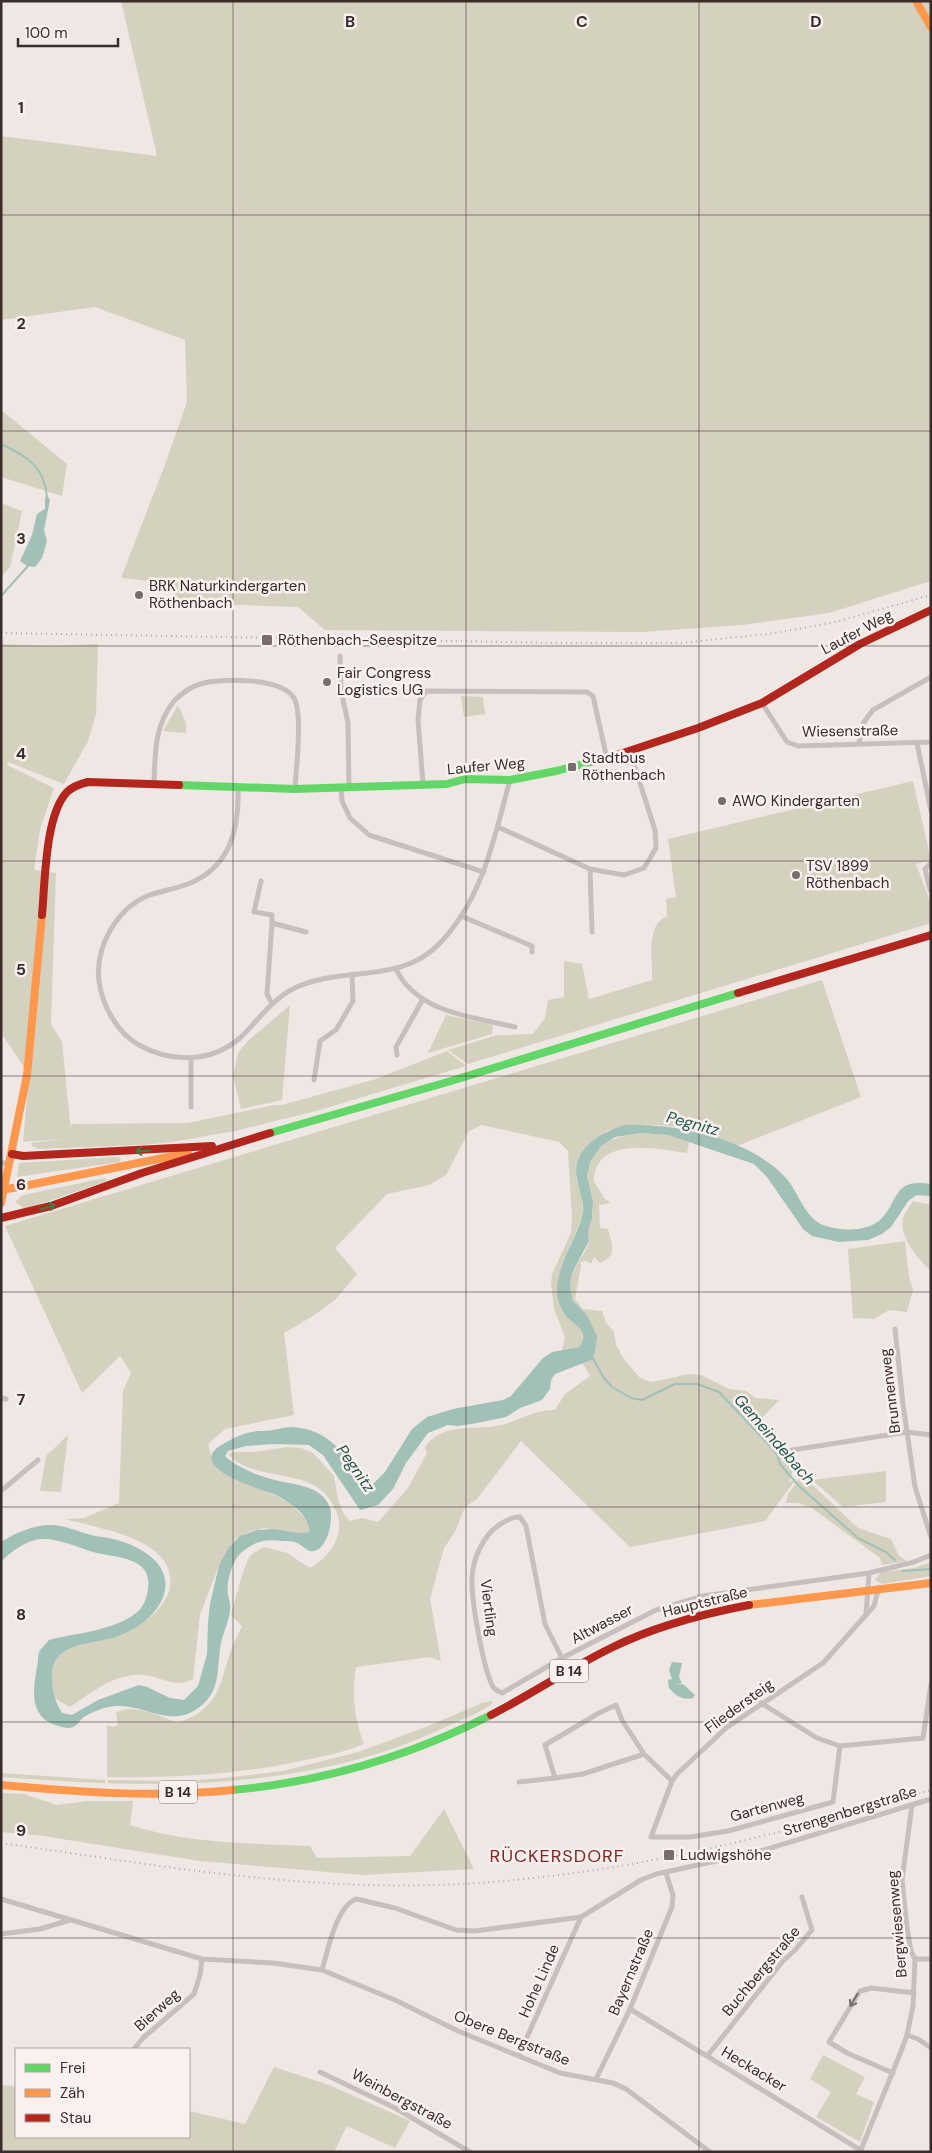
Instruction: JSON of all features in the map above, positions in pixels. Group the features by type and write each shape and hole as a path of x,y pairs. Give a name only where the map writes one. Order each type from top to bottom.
{"main road":[{"path":"916,1 931,27"},
{"name":"Laufer Weg","path":"12,1154 27,1075 50,833 58,805 69,789 80,783 88,782 295,789 447,784 466,779 510,780 607,759 630,752 762,703 860,644 931,610"},
{"path":"1,1218 51,1206 227,1145 452,1081 686,1008 931,935"},
{"path":"1,1203 12,1154 23,1156 154,1151 227,1145"},
{"path":"1,1190 227,1145"},
{"name":"Hauptstraße","path":"1,1785 101,1792 162,1793 228,1790 292,1783 353,1768 412,1750 505,1707 610,1648 674,1622 745,1605 931,1583"}],"street":[{"path":"340,656 341,690 348,722 345,787 342,801 350,818 369,835 484,872"},
{"path":"859,743 867,716 873,710 931,676"},
{"path":"154,784 158,728 176,700 186,691 200,684 264,681 290,692 296,704 298,718 295,789"},
{"path":"423,784 418,720 420,700 426,691 586,692 593,696 607,759"},
{"name":"Wiesenstraße","path":"762,703 787,742 798,746 931,742"},
{"path":"917,743 930,807"},
{"path":"498,826 590,869 624,875 644,868 656,848 655,830 630,752"},
{"path":"238,788 238,822 226,854 206,874 189,884 146,897 124,911 110,929 99,960 99,981 111,1015 122,1031 135,1042 148,1050 162,1055 191,1058 212,1054 231,1045 272,1004 296,987 320,978 396,969 414,963 438,946 461,916 484,872 510,780"},
{"path":"930,890 925,869 931,863"},
{"path":"590,869 592,932"},
{"path":"261,881 254,912 272,915 267,994 272,1004"},
{"path":"461,916 532,946 532,952"},
{"path":"272,923 306,932"},
{"path":"396,969 400,978 423,999 441,1009 515,1027"},
{"path":"314,1080 320,1041 336,1030 353,1001 352,974"},
{"path":"397,1055 396,1047 423,999"},
{"path":"191,1058 191,1107"},
{"path":"1,1163 10,1164"},
{"name":"Brunnenweg","path":"895,1329 915,1487 931,1536"},
{"path":"786,1450 907,1432 931,1435"},
{"path":"1,1491 38,1460"},
{"name":"Viertling","path":"498,1691 492,1686 481,1644 473,1600 472,1576 486,1537 502,1523 516,1517 520,1517 526,1526 545,1624 562,1658"},
{"name":"Altwasser","path":"498,1691 506,1692 562,1658 656,1610 703,1596 869,1573 914,1562 931,1555"},
{"path":"866,1614 869,1573"},
{"name":"Fliedersteig","path":"651,1837 672,1781 677,1774 726,1728 761,1703 811,1673 823,1663 874,1606 878,1590"},
{"path":"761,1703 817,1738 840,1746 923,1738 931,1684"},
{"path":"555,1778 545,1745 616,1705 622,1720 644,1754 672,1781"},
{"name":"Gartenweg","path":"651,1837 690,1837 728,1831 833,1802 840,1746"},
{"path":"519,1782 583,1774 644,1754"},
{"name":"Strengenbergstraße","path":"322,1970 340,1916 348,1904 356,1899 395,1908 442,1926 466,1931 509,1928 581,1917 641,1880 754,1853 931,1799"},
{"name":"Bergwiesenweg","path":"862,2151 907,2035 914,1993 916,1959 911,1951 902,1880 912,1806"},
{"name":"Bayernstraße","path":"596,2079 630,2009 672,1907 673,1895 666,1873"},
{"name":"Buchbergstraße","path":"708,2055 783,1961 796,1950 812,1930 802,1897"},
{"path":"1,1900 202,1959 273,1963 322,1970"},
{"name":"Hohe Linde","path":"519,2055 581,1917"},
{"path":"1,1934 40,1929 70,1920"},
{"name":"Bierweg","path":"135,2048 143,2038 194,1994 200,1976 202,1959"},
{"path":"916,1959 931,1959"},
{"name":"Obere Bergstraße","path":"322,1970 396,2000 458,2031 560,2073 613,2083 635,2094 710,2152"},
{"path":"893,2073 847,2054 829,2042 860,1991 872,1988 914,1993"},
{"name":"Heckacker","path":"630,2009 862,2151"},
{"path":"907,2035 918,2039 931,2048"},
{"name":"Weinbergstraße","path":"320,2072 395,2108 470,2152"}],"shaded area":[{"path":"121,1 931,1 931,581 829,613 742,625 642,632 325,630 298,607 183,603 176,598 171,583 121,578 187,402 185,340 95,307 1,320 1,136 157,156"},
{"path":"1,410 67,464 62,496 1,477"},
{"path":"1,503 22,511 10,567 1,577"},
{"path":"1,644 52,646 98,644 96,714 88,741 64,784 8,762 7,765 54,788 40,829 34,870 56,873 51,1024 62,1042 71,1132 71,1124 188,1123 274,1105 282,1105 376,1079 447,1051 466,1066 316,1111 235,1131 172,1142 38,1149 32,1146 31,1143 63,1139 23,1142 29,1074 1,1033"},
{"path":"461,696 483,697 485,714 464,717"},
{"path":"178,705 186,723 186,733 163,731"},
{"name":"TSV 1899 Röthenbach","path":"913,781 931,860 916,864 931,904 931,923 468,1064 448,1050 497,1035 533,1034 545,1018 548,1000 564,997 564,961 582,964 589,999 652,980 651,953 653,935 660,921 667,916 666,899 676,897 668,839"},
{"path":"822,980 861,1097 737,1146 714,1137 666,1126 637,1125 606,1131 576,1178 582,1198 583,1214 561,1269 569,1320 580,1328 583,1335 579,1347 562,1350 565,1337 554,1309 551,1284 552,1274 571,1233 572,1217 568,1151 559,1142 482,1125 469,1131 446,1175 429,1185 387,1194 335,1248 357,1274 335,1300 284,1333 294,1415 225,1429 208,1444 213,1463 291,1504 308,1521 310,1532 298,1533 264,1528 248,1532 234,1540 219,1565 200,1615 193,1679 174,1683 151,1676 133,1675 113,1680 70,1707 54,1698 52,1670 56,1659 76,1646 122,1634 137,1627 149,1618 161,1606 168,1593 170,1586 169,1570 161,1557 149,1547 133,1539 115,1532 66,1519 84,1518 119,1503 123,1391 131,1373 120,1356 82,1393 5,1226"},
{"path":"290,1005 282,1100 241,1109 233,1076 238,1053 249,1040"},
{"path":"446,1015 493,1025 492,1034 428,1053"},
{"path":"641,1133 668,1135 689,1142 687,1153 660,1149 630,1148 616,1151 605,1157 597,1166 594,1181 604,1198 611,1203 599,1205 600,1228 608,1229 612,1249 609,1257 600,1263 594,1257 591,1264 586,1261 580,1262 581,1266 575,1299 583,1309 602,1311 606,1323 614,1331 616,1345 624,1359 640,1378 652,1382 689,1374 701,1375 729,1389 746,1391 755,1398 779,1400 757,1423 791,1465 793,1470 789,1482 797,1478 765,1521 630,1547 521,1441 477,1499 465,1507 455,1532 444,1548 430,1599 441,1661 430,1657 356,1667 355,1706 364,1744 327,1755 256,1769 206,1775 107,1777 107,1725 114,1727 118,1725 116,1713 130,1709 138,1710 178,1723 200,1712 213,1699 242,1626 231,1615 249,1557 264,1547 287,1553 310,1568 329,1552 335,1542 339,1530 338,1518 333,1505 324,1493 312,1484 298,1479 240,1464 229,1455 232,1452 255,1452 287,1447 301,1448 313,1453 334,1476 338,1499 343,1513 350,1521 362,1518 378,1522 408,1488 427,1453 426,1446 434,1437 461,1428 495,1426 538,1412 555,1410 565,1394 590,1376 582,1362 591,1360 587,1315 575,1303 570,1287 572,1274 587,1247 589,1241 588,1231 592,1222 593,1212 588,1182 588,1169 594,1154 599,1148 618,1137"},
{"path":"121,1158 120,1162 17,1177 19,1163"},
{"path":"105,1178 107,1181 25,1209 15,1202 23,1195"},
{"path":"913,1201 931,1205 931,1271 915,1254 904,1233 904,1217"},
{"path":"905,1241 909,1277 913,1290 907,1312 889,1310 874,1319 853,1318 848,1249"},
{"path":"68,1435 61,1492 40,1491 46,1456"},
{"path":"886,1471 886,1502 843,1507 812,1480"},
{"path":"802,1475 858,1528 891,1539 899,1556 907,1561 882,1565 880,1558 812,1508 798,1503 786,1503 788,1494"},
{"path":"931,1562 931,1576 882,1584 875,1580 881,1572 914,1568"},
{"path":"493,1701 491,1705 477,1713 398,1747 338,1764 291,1774 243,1780 147,1784 99,1783 1,1777 1,1773 105,1780 105,1783 108,1783 108,1780 179,1781 283,1771 358,1752 426,1727 482,1703"},
{"path":"1,1793 24,1794 57,1805 87,1801 133,1801 130,1825 174,1836 219,1842 310,1846 317,1858 410,1856 444,1809 474,1869 363,1875 200,1861 43,1836 1,1832"},
{"path":"823,2055 865,2077 856,2094 874,2102 860,2142 816,2117 831,2092 810,2079"},
{"path":"274,2067 329,2085 410,2121 395,2148 347,2126 334,2152 1,2152 1,2085 15,2086 15,2138 190,2138 190,2111 245,2124"}],"water":[{"path":"47,495 50,500 44,530 47,541 42,558 35,567 27,566 20,561 32,535 37,514 45,509 45,498"},
{"path":"625,1125 667,1127 689,1131 711,1136 753,1153 771,1164 786,1178 803,1206 813,1218 819,1223 832,1228 855,1229 876,1223 887,1212 903,1187 909,1184 931,1184 931,1196 917,1195 909,1200 891,1227 882,1234 868,1240 839,1242 812,1236 803,1229 767,1177 754,1164 668,1135 641,1133 615,1137 601,1146 590,1162 587,1176 593,1202 592,1219 588,1231 589,1241 571,1277 570,1287 573,1301 587,1315 597,1336 595,1352 591,1360 555,1374 551,1380 550,1389 542,1400 520,1408 506,1417 472,1424 448,1425 428,1433 406,1463 393,1489 378,1505 360,1510 323,1455 309,1445 272,1444 246,1446 228,1451 225,1456 245,1469 268,1478 304,1486 320,1494 326,1500 331,1513 330,1527 325,1542 316,1550 310,1551 294,1542 265,1541 255,1543 241,1553 232,1566 229,1578 228,1595 230,1610 221,1645 215,1686 208,1699 202,1705 180,1716 159,1714 127,1706 103,1708 84,1717 76,1725 69,1728 47,1721 37,1708 34,1693 39,1652 41,1649 49,1640 106,1628 127,1619 138,1611 144,1603 148,1589 148,1578 145,1570 131,1560 47,1539 25,1544 9,1554 1,1562 1,1542 17,1533 35,1527 47,1525 69,1528 133,1546 151,1557 163,1573 165,1583 161,1602 145,1621 130,1631 115,1637 74,1647 65,1651 58,1658 53,1666 52,1683 56,1701 62,1713 72,1715 98,1700 139,1685 170,1698 184,1700 198,1686 207,1654 210,1604 219,1565 229,1547 240,1536 257,1530 274,1529 298,1533 310,1532 308,1524 299,1510 289,1503 275,1495 237,1480 216,1468 212,1460 213,1452 228,1441 247,1433 288,1427 306,1429 317,1433 335,1445 366,1481 373,1484 385,1472 412,1429 427,1417 453,1409 503,1400 511,1396 543,1358 552,1352 579,1347 583,1338 582,1331 563,1311 557,1293 566,1255 583,1212 576,1168 583,1151 590,1143 607,1132"},
{"path":"672,1662 682,1663 679,1677 682,1683 675,1685 683,1684 695,1695 693,1698 686,1699 680,1697 669,1688 668,1680 672,1679 669,1670"}],"waterway":[{"path":"1,444 33,463 42,477 47,497"},
{"path":"1,596 28,566"},
{"name":"Gemeindebach","path":"591,1355 604,1378 612,1387 631,1398 642,1400 675,1384 697,1384 719,1392 777,1454 780,1464 799,1486 858,1538 886,1552 895,1560"},
{"name":"Gemeindebach","path":"903,1571 931,1569"}],"railway":[{"path":"1,633 559,643 681,643 775,633 836,622 931,595"},
{"path":"1,1843 268,1879 376,1885 494,1882 620,1866 683,1854 808,1825 931,1790"}],"traffic: fast":[{"path":"179,785 295,789 447,784 465,779 510,780 556,771 614,756"},
{"path":"270,1133 451,1081 738,993"},
{"path":"232,1790 299,1781 365,1765 429,1743 491,1715"}],"traffic: slow":[{"path":"916,1 931,27"},
{"path":"1,1203 27,1075 42,915"},
{"path":"24,1186 188,1153"},
{"path":"1,1190 24,1186"},
{"path":"749,1605 931,1583"},
{"path":"1,1785 88,1792 145,1794 232,1790"}],"traffic: jam":[{"path":"614,756 698,728 762,703 860,644 931,610"},
{"path":"42,915 45,868 50,833 54,816 67,792 79,784 88,782 179,785"},
{"path":"738,993 931,935"},
{"path":"1,1218 51,1206 142,1173 270,1133"},
{"path":"12,1154 23,1156 212,1146"},
{"path":"491,1715 581,1664 628,1640 679,1622 749,1605"}],"place":[{"name":"BRK Naturkindergarten Röthenbach","path":"139,595"},
{"name":"Röthenbach-Seespitze","path":"267,640"},
{"name":"Fair Congress Logistics UG","path":"327,682"},
{"name":"Stadtbus Röthenbach","path":"572,767"},
{"name":"AWO Kindergarten","path":"722,801"},
{"name":"TSV 1899 Röthenbach","path":"796,875"},
{"name":"Ludwigshöhe","path":"669,1855"}],"district":[{"name":"RÜCKERSDORF","path":"557,1856"}],"water label":[{"name":"Pegnitz","path":"693,1123"},
{"name":"Pegnitz","path":"356,1468"}]}
